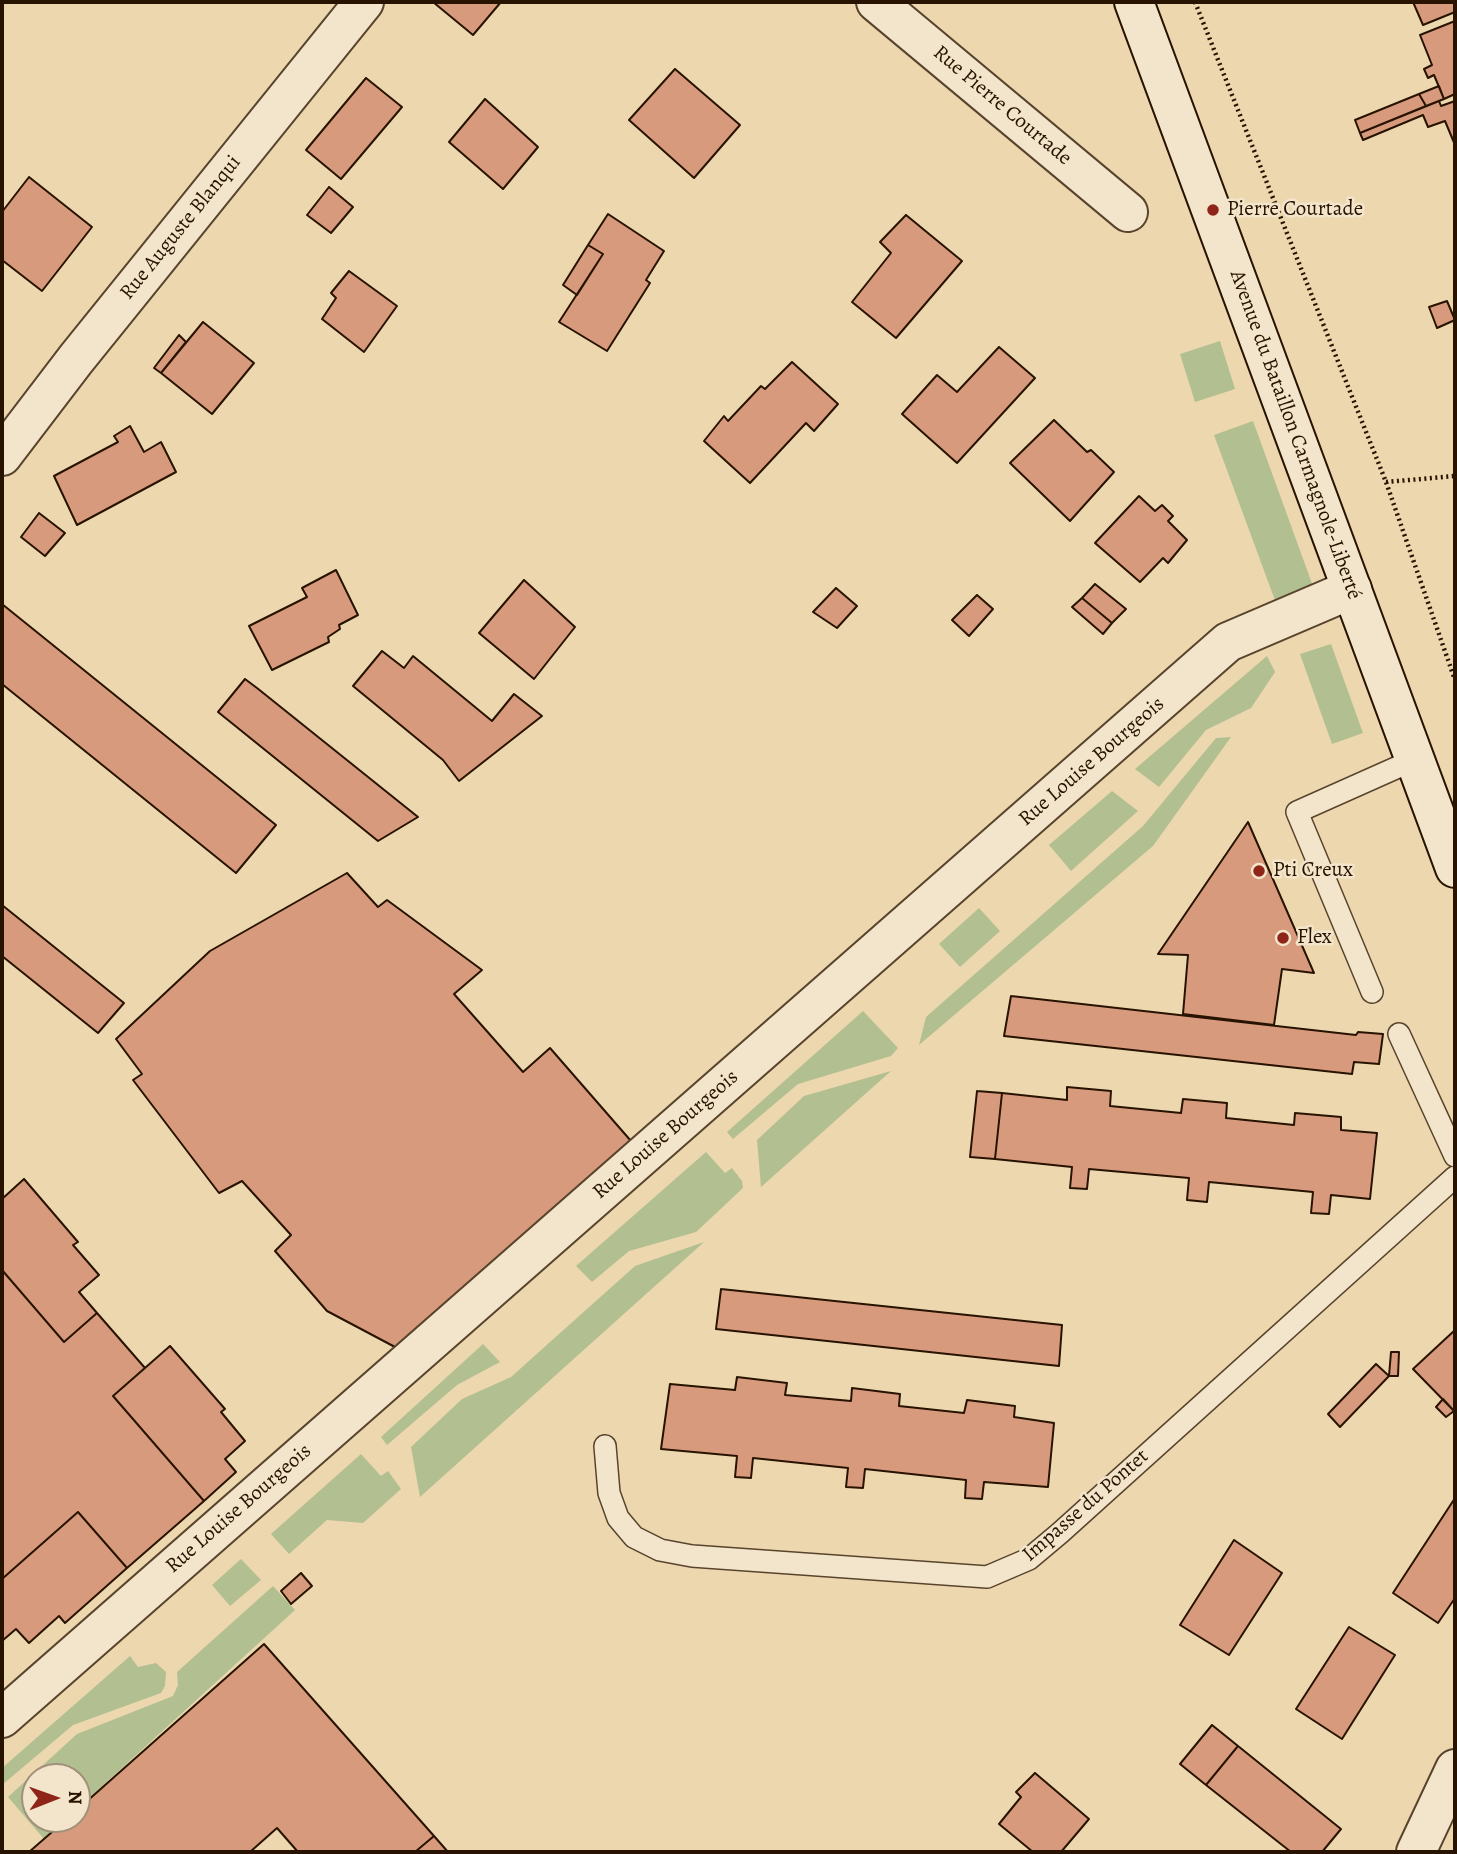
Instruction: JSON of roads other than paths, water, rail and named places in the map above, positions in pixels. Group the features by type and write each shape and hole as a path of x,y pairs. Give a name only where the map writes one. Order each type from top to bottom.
{"street":[{"name":"Rue Auguste Blanqui","path":"2,456 82,351 364,2"},
{"name":"Rue Pierre Courtade","path":"876,2 1128,212"},
{"name":"Avenue du Bataillon Carmagnole-Liberté","path":"1134,2 1455,868"},
{"name":"Rue Louise Bourgeois","path":"2,1718 1228,642 1352,589"},
{"path":"1416,1852 1455,1769"}],"lane":[{"path":"1372,992 1297,812 1416,759"},
{"path":"1399,1034 1455,1156"},
{"name":"Impasse du Pontet","path":"605,1446 609,1493 618,1518 634,1537 660,1550 706,1557 987,1577 1029,1559 1060,1533 1455,1177"}],"place":[{"name":"Pierre Courtade","path":"1213,210"},
{"name":"Pti Creux","path":"1259,871"},
{"name":"Flex","path":"1283,938"}]}
